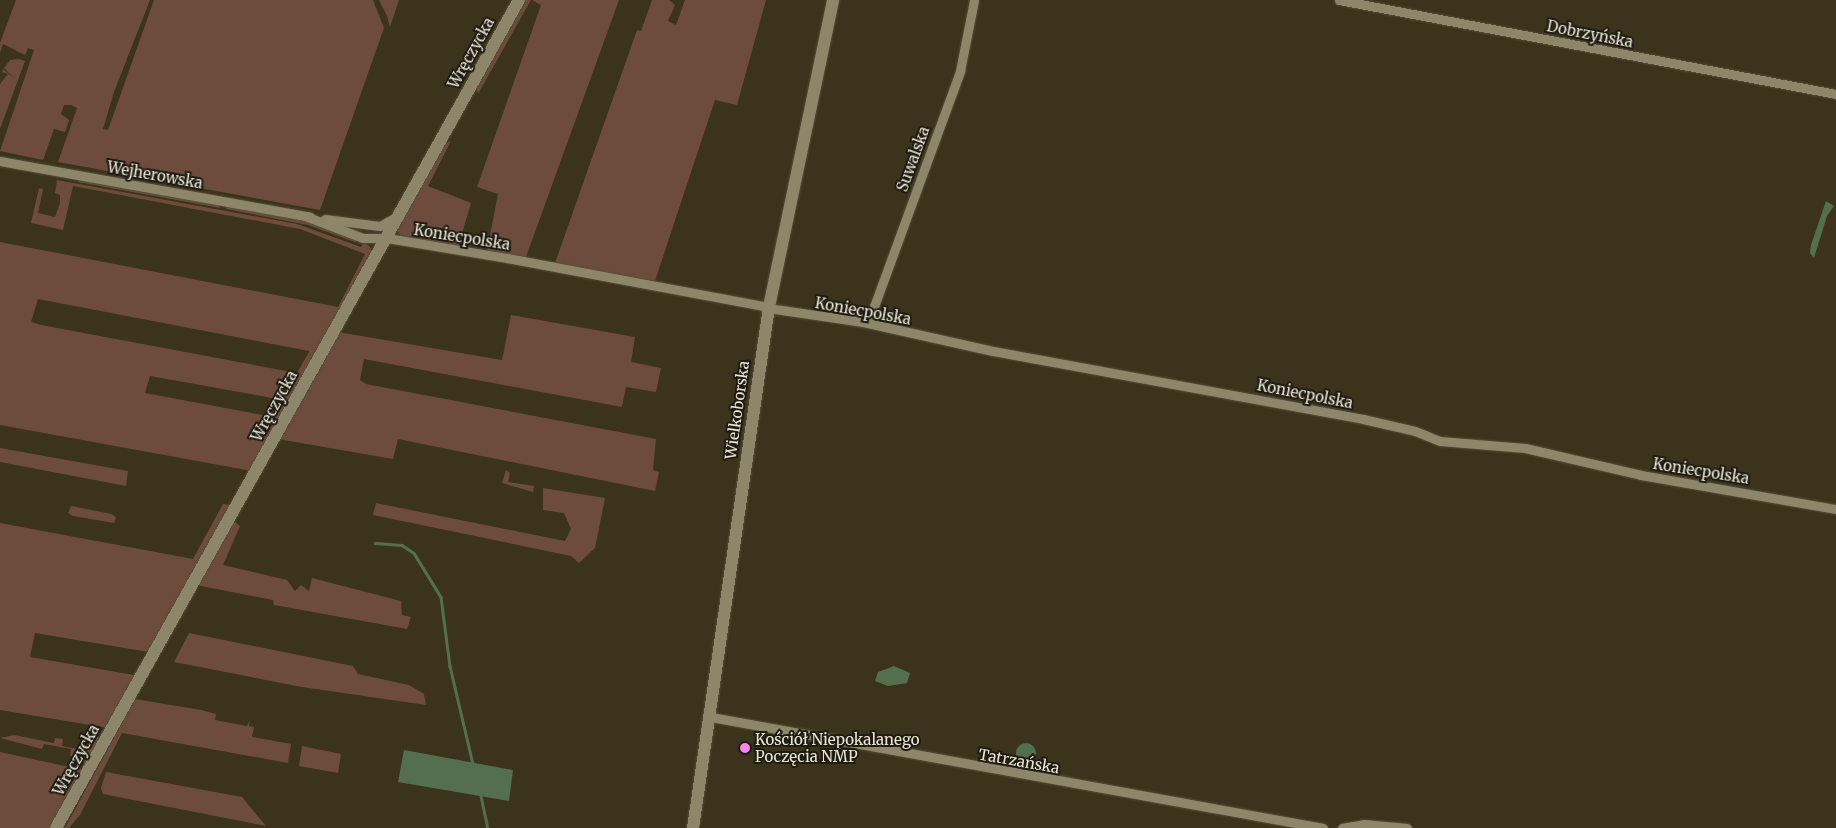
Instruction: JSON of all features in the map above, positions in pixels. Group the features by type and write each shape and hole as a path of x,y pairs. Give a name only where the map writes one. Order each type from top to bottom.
{"main road":[{"name":"Wręczycka","path":"56,828 387,238 518,0"},
{"name":"Wielkoborska","path":"693,828 711,717 769,308 833,0"}],"street":[{"name":"Suwalska","path":"863,322 872,312 960,71 974,0"},
{"name":"Dobrzyńska","path":"1338,0 1836,94"},
{"name":"Wejherowska","path":"0,161 369,227"},
{"path":"369,227 385,225 401,212"},
{"name":"Wejherowska","path":"304,216 363,238"},
{"path":"369,227 387,238"},
{"path":"363,238 387,238"},
{"path":"363,238 372,246 373,263"},
{"name":"Koniecpolska","path":"387,238 670,286 769,308 863,322 993,350 1363,419 1440,441 1525,448 1640,475 1836,509"},
{"name":"Tatrzańska","path":"711,717 1323,828"},
{"path":"1342,828 1364,824 1407,828"}],"shaded area":[{"path":"16,0 150,0 114,92 103,129 108,130 154,0 373,0 384,28 320,210 58,162 77,108 71,105 64,105 61,114 69,120 65,132 54,129 43,160 0,151 34,50 28,48 25,55 3,44 0,53 0,43"},
{"path":"379,0 399,0 390,27 387,16"},
{"path":"526,0 531,0 478,94 476,87"},
{"path":"532,0 619,0 526,257 487,251 498,194 477,187 541,5"},
{"path":"652,0 669,0 675,5 668,21 676,25 685,0 766,0 737,105 715,100 655,281 555,263 637,30 641,31"},
{"path":"19,59 25,61 0,129 0,84 8,74 2,72 3,69 16,80 4,68 10,60"},
{"path":"451,141 428,186 471,203 458,247 400,236 397,230 444,144"},
{"path":"80,179 219,205 220,208 78,182"},
{"path":"57,180 297,224 361,247 364,242 370,247 372,252 252,471 0,425 0,242 338,307 365,254 300,229 73,186 63,230 31,223 39,188 43,189 38,213 55,217 60,203 60,195 55,193","holes":["38,299 309,351 309,352 297,373 41,325 31,322","150,376 272,398 268,416 145,393"]},
{"path":"1826,201 1834,206 1827,216 1814,258 1810,253 1811,245"},
{"path":"227,206 310,222 359,240 355,242 308,225 226,209"},
{"path":"511,315 635,337 631,362 661,368 656,392 626,387 622,407 364,359 360,380 366,384 656,439 653,470 659,472 655,491 398,439 393,459 278,439 338,332 502,360"},
{"path":"0,448 128,471 126,486 0,462"},
{"path":"506,470 510,473 508,482 534,486 533,492 502,483"},
{"path":"543,488 605,498 595,548 579,563 571,556 373,515 376,503 565,541 571,529 564,513 543,510"},
{"path":"223,504 232,505 149,652 35,633 30,657 134,675 144,657 108,728 0,710 0,523 193,559"},
{"path":"71,506 112,514 116,518 114,523 73,516 68,513"},
{"path":"233,520 240,526 223,565 287,580 295,591 301,585 309,591 312,578 401,601 402,615 411,617 407,629 274,605 273,600 196,585"},
{"path":"189,633 353,666 358,674 409,685 424,694 426,705 302,687 174,662"},
{"path":"894,666 910,673 907,683 888,686 875,681 878,672"},
{"path":"135,699 201,710 216,714 215,720 247,726 250,720 249,726 254,727 252,737 291,744 288,763 122,733 80,815 69,828 65,828"},
{"path":"94,734 101,740 88,764 76,760 70,755 71,749 44,744 42,749 0,738 14,735 54,743 55,738 63,739 62,746 83,750"},
{"path":"1026,743 1033,746 1036,753 1033,760 1026,763 1019,760 1016,753 1019,746"},
{"path":"302,746 341,754 338,773 299,766"},
{"path":"404,750 513,770 509,801 398,782"},
{"path":"0,752 84,770 52,828 0,828"},
{"path":"106,772 242,797 266,826 103,794 101,788"}],"waterway":[{"path":"375,543 402,545 414,553 441,597 450,666 473,764"},
{"path":"481,796 488,828"}],"place":[{"name":"Kościół Niepokalanego Poczęcia NMP","path":"745,748"}]}
